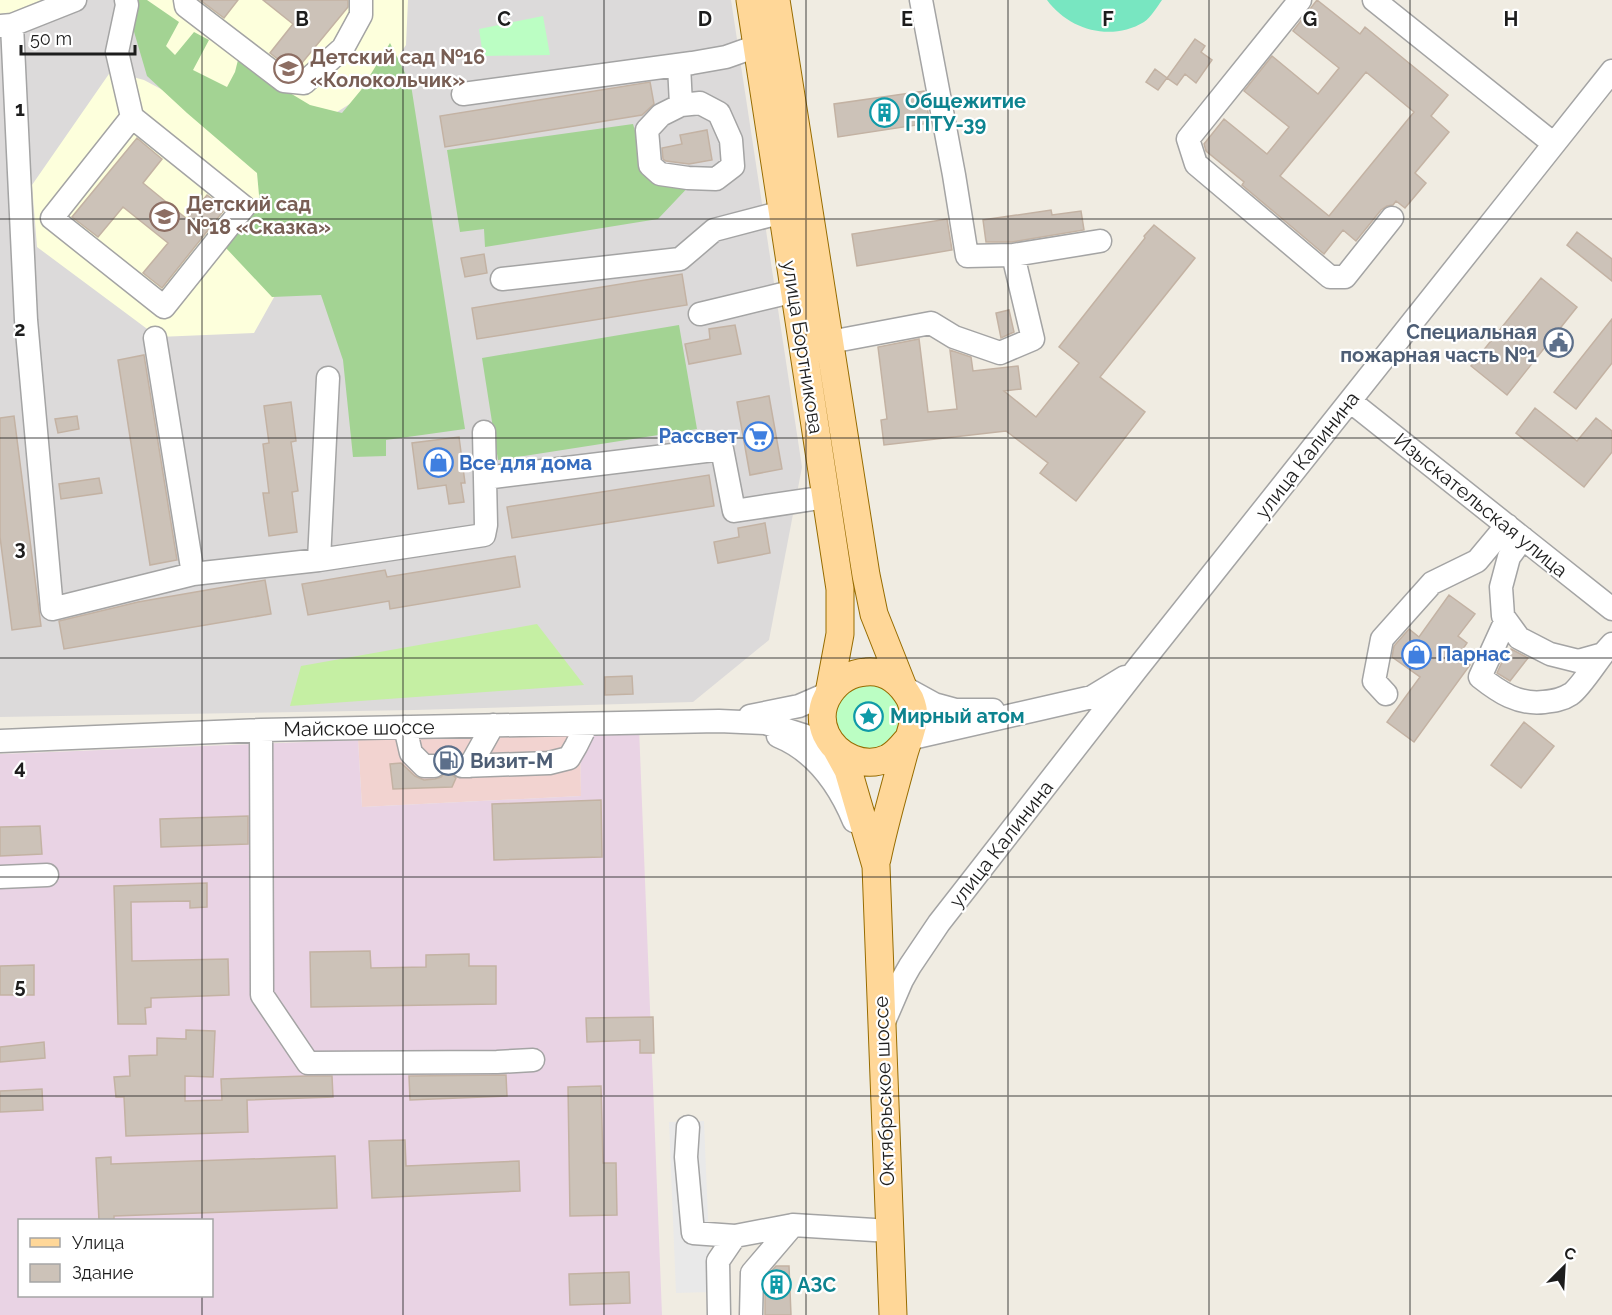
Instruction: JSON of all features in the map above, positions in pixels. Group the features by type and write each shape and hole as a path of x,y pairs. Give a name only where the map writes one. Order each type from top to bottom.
{"main road":[{"name":"улица Бортникова","path":"750,0 840,589 840,634 829,693"},
{"name":"улица Бортникова","path":"776,0 866,575 874,614 903,687"},
{"path":"873,671 889,676 903,687 912,703 914,718 908,739 899,750 887,758 870,762 853,760 837,750 826,734 823,715 829,693 842,680 857,673 873,671"},
{"name":"Октябрьское шоссе","path":"893,1315 876,866 882,831 908,739"},
{"name":"Октябрьское шоссе","path":"837,750 848,770 876,866"}],"street":[{"path":"75,0 6,26 26,320 52,609 193,574 319,560 484,535 486,525 484,432"},
{"path":"126,0 127,5 117,52 132,117 244,207 164,307 52,218 132,117"},
{"path":"185,0 186,6 284,81 304,83 343,48 361,15 361,0"},
{"path":"921,0 967,256 1013,255 1100,241"},
{"path":"1300,0 1188,139 1196,164 1330,277 1345,277 1392,218"},
{"path":"1374,0 1554,144"},
{"path":"463,94 679,65 726,57 758,46"},
{"path":"679,65 681,105"},
{"name":"улица Калинина","path":"882,1027 902,980 939,923 1136,670 1612,71"},
{"path":"502,279 680,259 714,230 783,212"},
{"path":"830,342 931,323 954,337 1000,353 1033,339 1013,255"},
{"path":"700,314 795,291"},
{"path":"155,338 193,574"},
{"path":"319,560 328,378"},
{"name":"Изыскательская улица","path":"1350,400 1612,609"},
{"path":"485,478 722,449 734,511 826,497"},
{"path":"1515,531 1501,587 1503,616 1518,638 1550,654 1578,661 1608,649"},
{"path":"1386,693 1374,681 1383,639 1432,583 1477,561 1515,531"},
{"path":"1506,620 1480,677 1497,691 1516,700 1534,703 1556,701 1572,694 1608,649"},
{"name":"улица Калинина","path":"908,739 1092,697 1136,670"},
{"name":"улица Калинина","path":"903,687 934,704 956,710 1034,710"},
{"name":"Майское шоссе","path":"719,721 799,706 829,693"},
{"name":"Майское шоссе","path":"719,721 745,723 786,739 806,753 824,770 846,802 876,866"},
{"name":"Майское шоссе","path":"0,741 261,730 719,721 765,723 812,738 837,750"},
{"path":"494,726 466,766 549,763 569,758 587,724"},
{"path":"405,727 411,753 424,766 434,766"},
{"path":"261,730 262,995 308,1063 533,1060"},
{"path":"0,877 47,875"},
{"path":"688,1127 686,1157 693,1233 735,1236 793,1226 890,1231"},
{"path":"751,1315 752,1273 793,1226"},
{"path":"719,1315 718,1262 735,1236"}],"shaded area":[{"path":"0,0 731,0 802,467 769,640 693,702 414,710 0,717"},
{"path":"0,0 56,0 25,11 0,14"},
{"name":"Детский сад №16 «Колокольчик»","path":"142,0 408,0 406,45 378,86 304,133 255,120 165,50"},
{"name":"Детский сад №18 «Сказка»","path":"111,71 144,80 213,117 297,180 292,265 254,333 158,337 37,247 32,185"},
{"path":"639,727 662,1315 0,1315 0,754 358,740 362,807 581,796 580,731"},
{"path":"580,731 581,796 362,807 358,740"},
{"path":"704,1121 711,1292 676,1293 669,1122"}],"green space":[{"path":"135,0 147,0 179,22 166,46 175,55 194,32 209,40 193,70 227,87 235,72 239,56 264,71 290,93 310,105 342,113 361,90 390,43 411,85 465,429 386,440 386,456 353,457 343,360 321,295 272,297 225,247 260,206 257,173 147,76 130,18"},
{"path":"1047,0 1162,0 1144,22 1131,28 1105,32 1091,30 1067,19"},
{"path":"543,16 550,55 483,56 479,29"},
{"path":"633,124 648,175 694,181 658,219 485,247 484,229 460,232 447,150"},
{"path":"679,325 697,429 498,460 482,358"},
{"path":"537,624 584,685 290,706 301,666"},
{"path":"862,685 874,685 891,694 898,705 900,717 898,729 891,740 874,749 862,749 850,744 841,735 836,723 836,711 841,699 850,690"}],"building":[{"path":"200,0 238,0 224,18"},
{"path":"263,0 348,0 348,7 297,69 289,68 270,53 293,24"},
{"path":"1317,0 1360,34 1365,27 1448,95 1431,116 1449,132 1415,173 1426,183 1405,208 1396,201 1393,205 1381,210 1356,241 1343,230 1324,254 1242,185 1244,182 1206,151 1204,144 1224,119 1267,154 1289,127 1244,91 1272,56 1318,94 1339,68 1293,31","holes":["1366,72 1414,112 1329,216 1280,176"]},
{"path":"1195,39 1205,46 1201,52 1212,60 1196,83 1185,74 1177,85 1167,78"},
{"path":"1155,69 1167,78 1158,90 1146,82"},
{"path":"650,82 654,104 642,115 445,147 440,116"},
{"name":"Общежитие ГПТУ-39","path":"924,91 930,123 838,137 834,104"},
{"path":"707,130 712,160 689,164 663,159 662,148 682,144 680,135"},
{"path":"137,138 162,159 143,183 187,219 207,195 225,209 162,288 143,273 168,243 123,207 98,237 72,217"},
{"path":"1051,210 1052,215 1081,211 1084,230 1012,242 986,242 983,220"},
{"path":"947,219 952,250 857,266 852,234"},
{"path":"1154,225 1195,258 1100,377 1145,412 1076,501 1040,473 1048,463 1006,431 884,445 881,420 887,419 878,347 919,339 928,412 957,409 950,350 971,357 973,371 1018,366 1021,389 1004,391 1036,417 1079,363 1059,347"},
{"path":"1577,232 1612,259 1612,281 1567,245"},
{"path":"484,254 487,273 465,277 461,258"},
{"path":"682,274 687,305 477,339 472,308"},
{"path":"1541,278 1577,307 1507,395 1471,366"},
{"path":"1009,310 1014,332 1001,338 996,313"},
{"path":"1612,319 1612,363 1576,409 1554,392"},
{"path":"735,325 741,354 689,364 685,344 710,339 709,329"},
{"path":"144,355 177,560 150,565 118,360"},
{"name":"Рассвет","path":"769,396 782,469 750,475 737,402"},
{"path":"291,402 296,441 291,442 298,491 292,492 297,532 269,536 263,493 269,493 263,444 269,443 264,406"},
{"path":"1535,408 1577,441 1596,418 1612,431 1612,452 1584,487 1516,433"},
{"path":"14,416 41,626 12,630 0,537 0,418"},
{"path":"77,416 79,429 58,433 55,419"},
{"name":"Все для дома","path":"459,437 465,483 461,483 464,502 449,504 446,485 418,489 412,443"},
{"path":"709,475 714,506 512,538 507,507"},
{"path":"99,478 102,493 61,499 59,484"},
{"path":"765,523 770,553 718,563 714,542 739,537 738,528"},
{"path":"515,556 520,587 390,609 389,601 308,615 302,584 385,570 387,577"},
{"path":"265,580 271,614 64,649 59,621 138,602"},
{"path":"1449,595 1475,614 1458,636 1467,643 1458,656 1470,665 1414,742 1387,722 1420,677 1392,657 1394,646 1409,629 1419,637"},
{"path":"1511,649 1528,658 1510,681 1497,673"},
{"path":"632,676 633,694 605,695 605,677"},
{"path":"1524,722 1554,746 1521,788 1491,765"},
{"path":"457,754 450,759 450,773 456,778 452,787 393,789 390,764 401,763 415,776 424,780 435,779 446,772 446,760 441,755"},
{"path":"601,800 602,857 494,860 492,804"},
{"path":"248,816 248,844 161,847 160,819"},
{"path":"40,826 42,854 0,856 0,827"},
{"path":"207,883 207,907 190,908 190,901 131,902 132,961 228,959 229,995 151,998 151,1007 145,1008 146,1024 118,1024 114,886"},
{"path":"370,951 371,968 426,967 426,955 469,954 469,966 496,966 496,1004 311,1007 310,952"},
{"path":"34,965 34,995 0,995 0,966"},
{"path":"653,1017 654,1053 640,1053 640,1040 587,1042 586,1018"},
{"path":"186,1030 215,1031 213,1077 185,1076 185,1101 222,1100 221,1079 307,1076 332,1076 333,1097 247,1100 248,1132 126,1136 124,1097 116,1097 114,1077 130,1076 129,1056 157,1055 157,1038 186,1039"},
{"path":"44,1042 45,1058 0,1062 0,1047"},
{"path":"506,1075 507,1096 410,1100 409,1076"},
{"path":"601,1086 603,1163 616,1163 617,1215 570,1216 568,1087"},
{"path":"42,1089 43,1110 0,1112 0,1091"},
{"path":"405,1140 406,1166 519,1161 520,1191 372,1198 369,1141"},
{"path":"335,1156 337,1208 114,1216 114,1219 99,1219 96,1158 111,1157 111,1164"},
{"name":"АЗС","path":"776,1266 789,1266 791,1315 765,1315 765,1278"},
{"path":"629,1272 630,1303 570,1305 569,1274"}],"place":[{"name":"Детский сад №16 «Колокольчик»","path":"289,68"},
{"name":"Общежитие ГПТУ-39","path":"884,113"},
{"name":"Детский сад №18 «Сказка»","path":"165,216"},
{"name":"Специальная пожарная часть №1","path":"1558,343"},
{"name":"Рассвет","path":"759,436"},
{"name":"Все для дома","path":"438,463"},
{"name":"Парнас","path":"1416,654"},
{"name":"Мирный атом","path":"869,716"},
{"name":"Визит-М","path":"449,761"},
{"name":"АЗС","path":"776,1285"}]}
